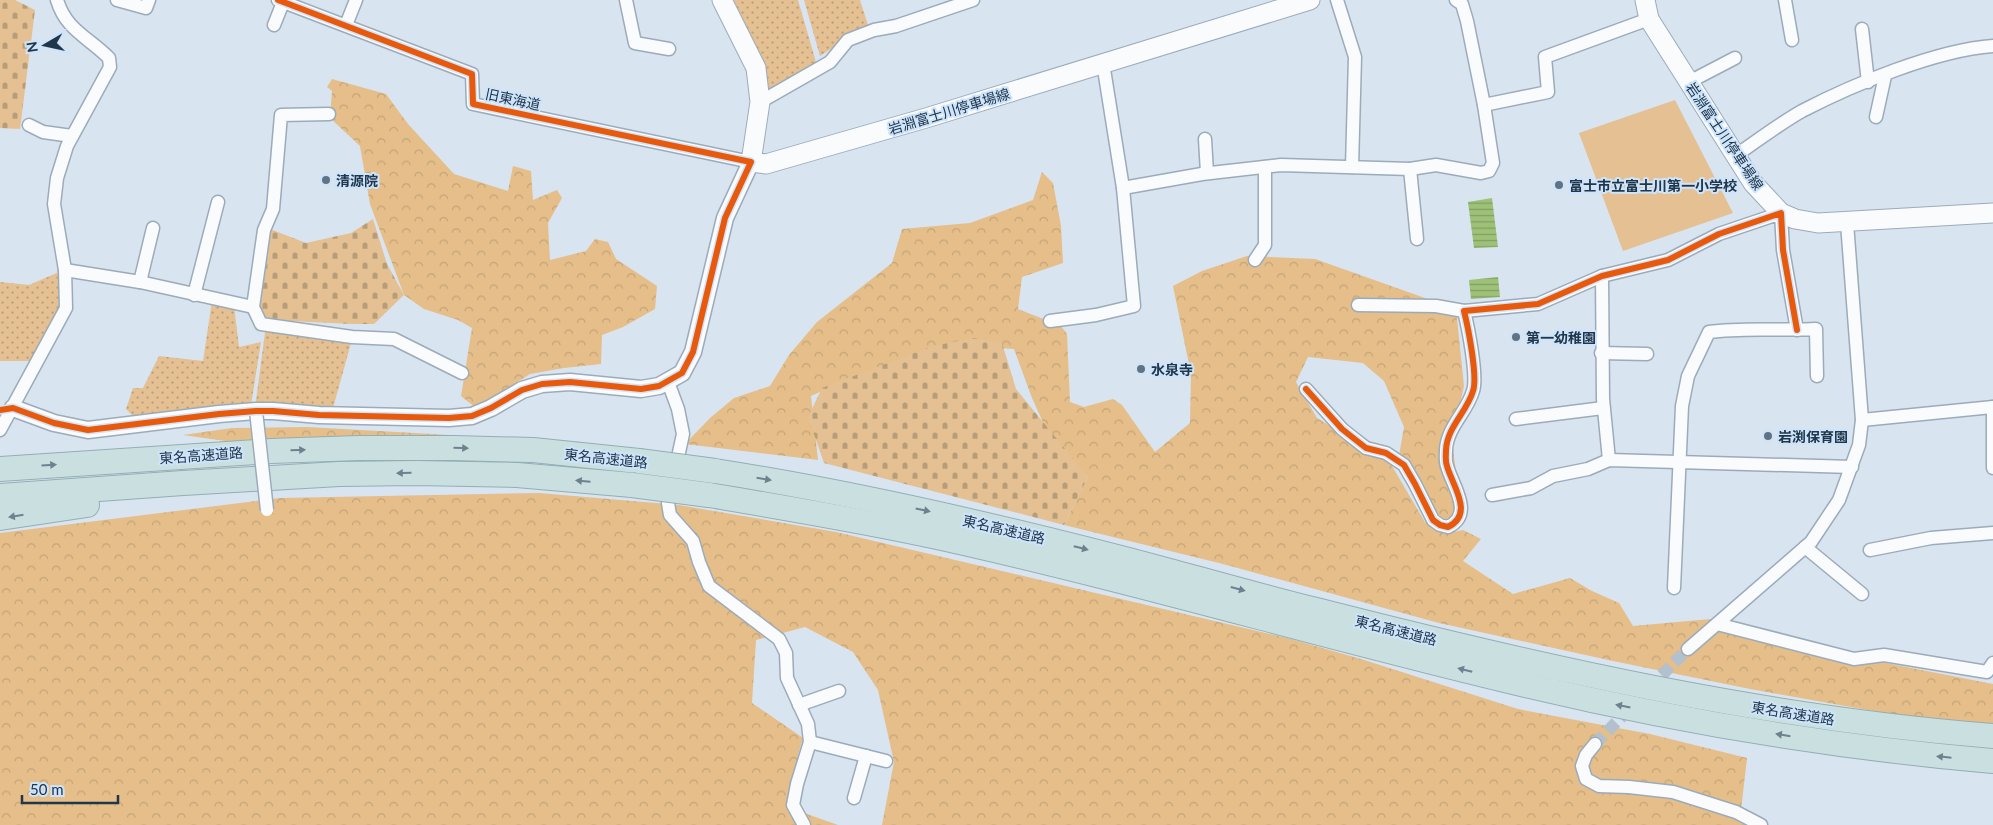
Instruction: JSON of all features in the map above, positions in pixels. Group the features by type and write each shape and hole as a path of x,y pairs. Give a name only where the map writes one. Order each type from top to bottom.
{"highway":[{"name":"東名高速道路","path":"4,468 271,451 453,448 533,450 715,471 845,494 950,516 1172,571 1342,617 1510,658 1623,683 1741,705 1854,722 1993,736"},
{"name":"東名高速道路","path":"0,496 339,474 425,473 517,475 632,485 708,495 843,517 945,539 1506,680 1616,705 1851,746 1993,761"},
{"path":"0,518 254,479"}],"main road":[{"path":"722,0 754,61 760,102 751,162"},
{"name":"岩淵富士川停車場線","path":"751,162 766,164 798,156 1310,0"},
{"name":"岩淵富士川停車場線","path":"1645,0 1650,19 1735,156 1753,183 1781,213 1794,219 1818,223 1847,223 1993,213"}],"street":[{"path":"0,430 6,409 66,308 65,270 54,204 57,178 67,146 110,68 109,58 76,32 65,20 57,0"},
{"path":"117,0 146,8 149,0"},
{"path":"346,25 356,0"},
{"path":"626,0 634,43 669,49"},
{"path":"760,102 830,62 848,40 874,30 896,26 973,0"},
{"path":"1337,0 1355,57 1352,167"},
{"path":"1123,188 1206,173 1281,165 1410,169 1436,165 1480,174 1489,170 1493,164 1484,105 1467,22 1462,4 1456,0"},
{"path":"1785,0 1792,40"},
{"path":"274,26 282,1"},
{"name":"旧東海道","path":"282,1 472,74 473,104 751,162"},
{"path":"1484,105 1548,92 1545,57 1650,19"},
{"path":"1862,29 1868,82"},
{"path":"1735,156 1802,112 1868,82 1946,55 1993,46"},
{"path":"1689,82 1735,58"},
{"path":"1050,321 1096,315 1134,306 1123,188 1103,63"},
{"path":"1876,117 1884,76"},
{"path":"329,114 281,115 273,210 264,230 253,307 261,324 352,337 394,338 462,373"},
{"path":"29,125 43,132 72,136"},
{"path":"1205,139 1206,173"},
{"path":"6,409 54,423 88,430 219,414 273,411 319,415 449,418 472,416 491,408 522,390 542,384 570,382 641,389 659,386 682,373 692,352 725,218 751,162"},
{"path":"1255,260 1265,245 1265,167"},
{"path":"1410,169 1417,239"},
{"path":"194,294 218,202"},
{"path":"1358,305 1436,306 1464,311 1538,304 1602,276 1668,260 1719,234 1781,213 1783,250 1797,330"},
{"path":"1688,648 1811,542 1839,500 1852,467 1859,444 1862,420 1847,223"},
{"path":"140,282 153,228"},
{"path":"65,270 140,282 253,307"},
{"path":"1602,276 1601,353 1603,408 1608,460"},
{"path":"1306,389 1342,429 1366,448 1386,453 1404,465 1416,484 1433,520 1440,525 1448,527 1455,524 1461,511 1460,498 1446,465 1446,448 1450,432 1473,391 1475,379 1464,311"},
{"path":"1674,588 1682,406 1688,376 1709,332 1732,329 1816,329 1818,376"},
{"path":"1601,353 1647,354"},
{"path":"668,382 678,410 683,434 668,503 670,515 693,541 709,586 779,639 786,652 788,678 808,724 810,742 796,784 793,805 804,825"},
{"path":"1862,420 1993,407 1993,468"},
{"path":"1516,418 1603,408"},
{"path":"256,412 267,510"},
{"path":"1492,495 1531,488 1554,476 1588,469 1608,460 1852,467"},
{"path":"1870,550 1931,538 1993,533"},
{"path":"1805,547 1862,594"},
{"path":"1717,624 1854,659 1884,655 1988,672 1993,663"},
{"path":"799,705 839,691"},
{"path":"810,742 886,761"},
{"path":"1595,744 1586,755 1582,766 1586,779 1599,786 1673,792 1736,812 1761,825"},
{"path":"854,798 866,756"}],"green space":[{"path":"0,0 15,0 35,10 20,129 0,128"},
{"path":"730,0 798,0 818,69 764,94"},
{"path":"804,0 860,0 868,25 820,56"},
{"path":"332,79 386,94 408,124 454,174 508,191 513,166 531,171 533,200 557,190 562,198 548,223 550,260 586,251 595,239 608,242 616,259 657,286 655,309 623,327 602,335 601,364 530,374 476,408 461,396 472,328 458,320 424,309 404,295 370,204 360,146 330,118 332,91 327,87"},
{"path":"1675,100 1733,213 1623,251 1579,133"},
{"path":"1042,172 1053,183 1061,226 1063,263 1022,277 1018,309 1061,326 1067,334 1070,402 1084,407 1113,399 1122,405 1155,452 1190,423 1191,374 1173,286 1202,271 1247,256 1315,259 1456,309 1464,386 1452,440 1462,523 1440,525 1399,456 1404,427 1384,381 1363,363 1308,357 1296,382 1317,418 1389,461 1425,522 1444,534 1463,530 1481,539 1463,561 1513,594 1570,578 1592,591 1619,603 1633,626 1711,619 1781,647 1881,662 1993,684 1993,726 1962,727 1750,689 1613,661 1439,623 1223,564 1064,525 1088,477 1051,440 1032,398 1014,349 984,347 855,376 811,396 818,460 685,444 710,418 734,398 770,386 789,355 817,322 892,263 902,229 970,223 1033,200"},
{"path":"373,219 387,264 404,295 374,324 268,320 260,312 266,243 270,229 306,243 351,233"},
{"path":"59,272 63,303 34,361 0,361 0,282 29,285"},
{"path":"212,301 234,306 239,347 261,342 251,405 133,416 126,409 133,388 143,388 159,356 203,361"},
{"path":"266,325 351,343 333,408 255,408"},
{"path":"974,338 1002,343 1016,389 1088,477 1064,525 824,463 808,417 822,388 933,346"},
{"path":"307,427 450,435 449,439 232,442 183,435 232,428"},
{"path":"539,493 679,505 836,532 1291,639 1361,659 1518,709 1650,734 1747,758 1740,819 1748,825 882,825 894,762 878,690 853,652 805,627 756,640 752,703 803,738 798,755 790,808 838,825 0,825 0,533 280,498"}],"shaded area":[{"path":"1492,198 1498,247 1474,248 1468,202"},
{"path":"1498,277 1500,297 1471,299 1469,280"}],"tunnel":[{"path":"1649,688 1688,649"},
{"path":"1595,744 1632,706"}],"cycle path":[{"path":"0,410 13,408 54,423 88,430 256,411 319,415 449,418 472,416 491,408 522,390 542,384 570,382 641,389 659,386 682,373 693,352 725,218 751,162 473,104 472,74 278,0"},
{"path":"1306,389 1342,429 1366,448 1386,453 1404,465 1433,520 1440,525 1448,527 1460,515 1461,507 1457,490 1446,464 1447,442 1453,427 1470,399 1474,384 1472,352 1464,311 1538,304 1602,276 1668,260 1719,234 1781,213 1783,250 1797,330"}],"place":[{"name":"清源院","path":"326,180"},
{"name":"富士市立富士川第一小学校","path":"1559,185"},
{"name":"第一幼稚園","path":"1516,337"},
{"name":"水泉寺","path":"1141,369"},
{"name":"岩渕保育園","path":"1768,436"}]}
